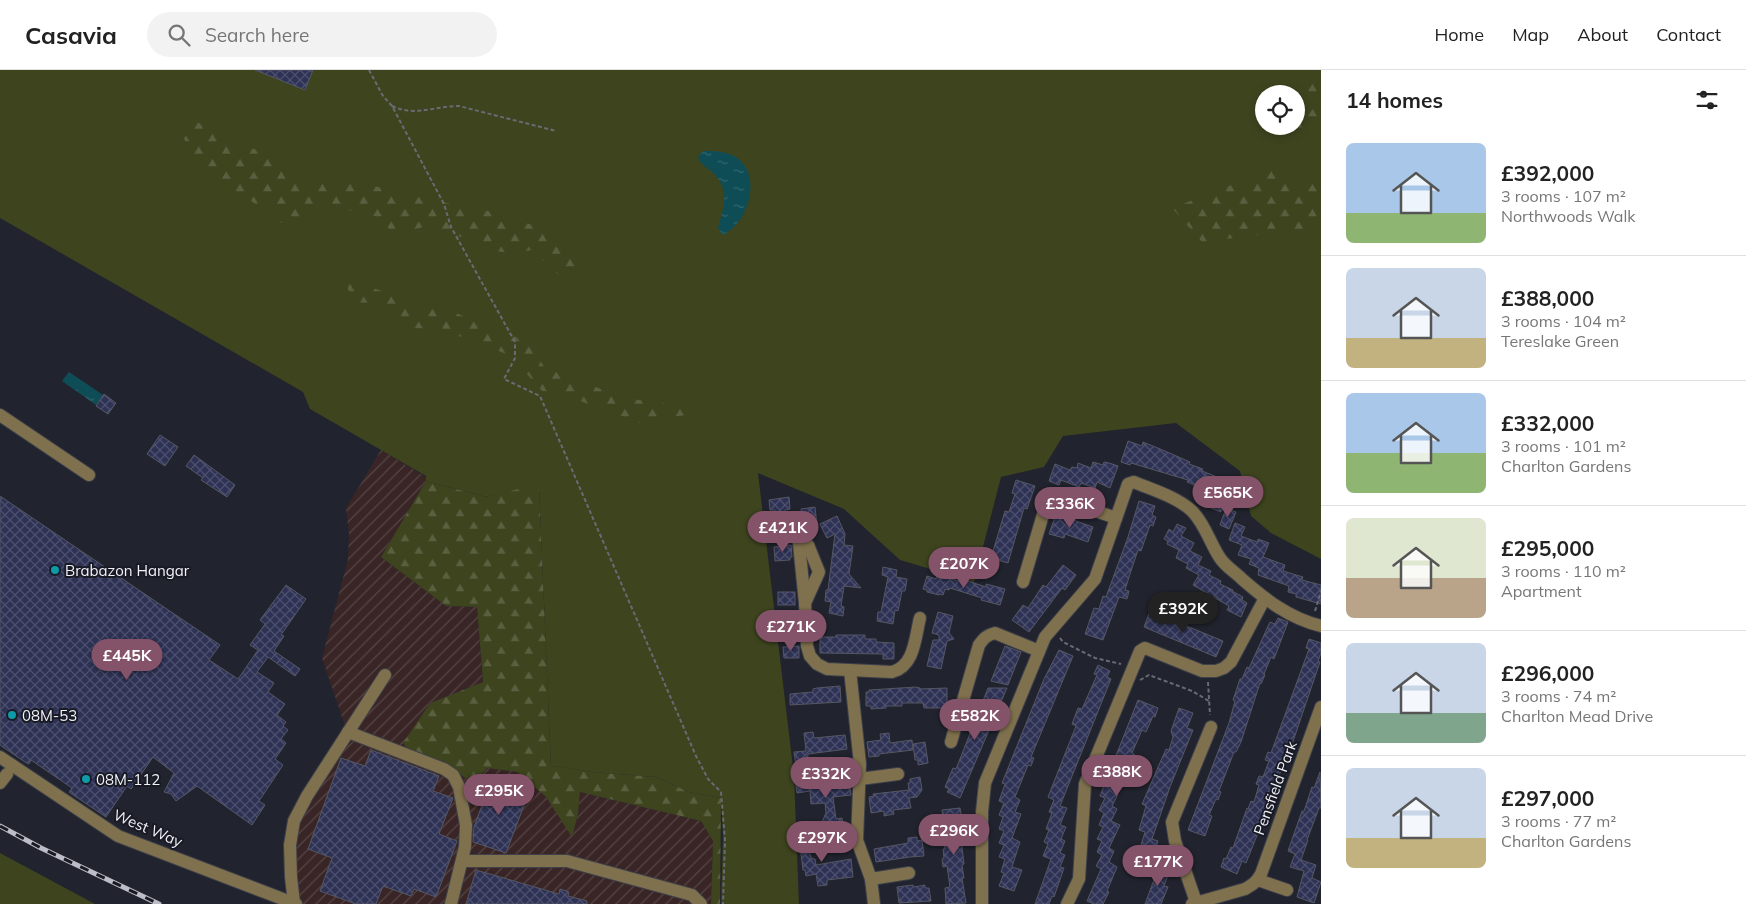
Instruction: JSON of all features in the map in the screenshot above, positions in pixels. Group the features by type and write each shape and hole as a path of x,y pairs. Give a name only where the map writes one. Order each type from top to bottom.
{"street":[{"path":"0,415 89,475"},
{"path":"982,904 982,812 985,783 1045,637 1095,579 1128,484 1131,482 1179,501 1194,512 1220,559 1284,612 1316,625"},
{"path":"1023,582 1045,508 1051,502 1064,500 1116,518"},
{"path":"796,524 805,603 807,646 810,656 817,664 827,669 892,672 900,670 907,664 911,655 920,618"},
{"path":"805,603 820,572 808,545"},
{"path":"1068,904 1079,879 1085,784 1142,648 1208,672 1224,668 1231,662 1265,598"},
{"path":"951,742 979,645 983,639 995,633 1039,651"},
{"path":"850,670 860,764 857,840 871,879 874,904"},
{"path":"295,904 291,877 290,845 294,821 307,796 385,675"},
{"name":"Pensfield Park","path":"1258,880 1321,707"},
{"path":"1211,727 1172,822 1174,841 1194,903 1245,889 1252,886 1258,880 1287,890"},
{"path":"348,732 444,769 453,775 459,787 466,825 462,861 451,904"},
{"name":"West Way","path":"0,757 118,836 295,904"},
{"path":"818,768 860,764"},
{"path":"860,779 898,774"},
{"path":"826,842 857,840"},
{"path":"462,861 567,861 692,895 701,904"},
{"path":"871,879 902,871"}],"path":[{"path":"369,70 383,96 392,106 444,204 451,227 515,342 515,358 504,379 540,396 696,756 708,779 721,792 725,840 723,904"},
{"path":"392,106 402,111 459,106 556,131"},
{"path":"1316,625 1321,591"},
{"path":"1052,627 1063,642 1095,658 1134,667"},
{"path":"1208,672 1211,727"},
{"path":"1125,688 1149,675 1192,691 1210,701"}],"shaded area":[{"path":"381,450 426,477 426,481 381,557 446,606 477,607 483,682 430,703 403,744 408,750 445,764 474,784 487,768 517,772 546,797 572,836 578,814 580,792 701,821 713,841 711,904 288,904 285,848 288,816 345,726 322,658 348,559 349,535 346,508"}],"green space":[{"path":"0,70 1321,70 1321,559 1271,533 1251,516 1240,471 1176,423 1063,436 1044,467 1001,477 974,582 900,560 844,509 758,473 794,776 799,904 721,904 723,836 721,798 689,792 656,777 551,767 539,485 486,497 426,481 426,476 310,409 303,392 0,218"},
{"path":"1303,70 1321,70 1321,127 1305,127 1305,85 1303,85"},
{"path":"192,123 203,123 221,140 273,154 300,179 370,185 431,200 498,213 535,226 581,264 571,274 561,277 532,250 515,253 478,250 466,237 442,236 423,227 404,232 390,230 377,217 316,202 309,216 276,224 269,207 257,205 214,177 198,162 184,139"},
{"path":"1278,167 1297,181 1321,177 1321,227 1202,242 1172,208"},
{"path":"344,281 384,292 421,312 431,303 528,342 545,368 625,398 662,403 694,414 664,418 651,427 561,394 542,391 526,373 520,360 473,340 434,329 415,328 370,303 354,302"},
{"path":"426,481 486,497 539,484 551,767 656,777 689,792 721,798 720,904 711,904 713,841 701,821 580,792 578,814 572,837 546,797 517,772 487,768 474,784 445,764 408,750 403,743 430,703 483,682 477,607 446,606 381,557"},
{"path":"0,853 95,904 0,904"}],"water":[{"path":"703,151 721,152 737,158 745,166 749,176 751,188 745,211 731,230 722,235 718,228 724,205 724,191 717,178 701,163 698,157"},
{"path":"69,372 103,395 96,405 62,381"}],"building":[{"path":"255,70 313,70 305,90"},
{"path":"104,394 116,403 108,414 96,406"},
{"path":"160,435 178,447 165,466 147,454"},
{"path":"1128,441 1142,446 1143,442 1190,462 1189,464 1215,476 1213,482 1230,488 1221,512 1211,508 1216,496 1199,490 1200,487 1187,482 1188,480 1131,463 1130,465 1121,462"},
{"path":"194,455 235,485 227,497 201,480 203,478 186,466"},
{"path":"1093,462 1103,465 1104,462 1118,466 1110,488 1097,482 1095,488 1081,483 1079,487 1061,480 1059,485 1049,481 1055,464 1070,470 1072,467 1077,468 1078,463 1091,468"},
{"path":"1016,480 1035,486 1027,509 1024,508 1008,563 991,558 1005,511 1009,512 1015,494 1012,493"},
{"path":"0,496 220,645 209,660 238,679 258,650 250,645 265,624 260,620 286,585 306,599 281,635 284,636 274,651 300,669 295,676 268,657 257,672 274,683 268,692 285,704 277,715 286,722 283,726 288,730 281,739 286,743 275,759 283,765 259,801 265,805 252,825 197,786 176,801 171,794 164,792 174,773 153,757 131,789 127,786 106,817 69,792 72,788 31,760 29,764 0,745"},
{"path":"789,497 790,509 785,510 785,512 775,513 775,510 770,510 769,500"},
{"path":"1139,501 1155,506 1152,515 1156,517 1153,526 1150,525 1141,551 1138,550 1125,590 1129,591 1127,599 1119,597 1103,640 1085,634 1094,608 1099,609 1103,596 1106,597"},
{"path":"815,507 817,525 805,526 801,509"},
{"path":"1226,508 1236,512 1229,529 1220,525"},
{"path":"1056,514 1093,527 1088,542 1065,534 1064,538 1049,534"},
{"path":"837,516 845,534 844,545 853,546 849,574 861,588 844,586 841,606 844,607 843,616 829,613 831,602 825,601 835,534 827,538 820,524"},
{"path":"1235,523 1245,527 1241,536 1257,542 1258,539 1269,543 1263,557 1285,565 1283,571 1303,577 1302,580 1321,585 1321,604 1296,597 1296,594 1288,592 1289,586 1258,575 1259,568 1249,564 1251,559 1238,555 1242,545 1229,540"},
{"path":"1177,524 1186,528 1181,536 1194,543 1190,551 1202,557 1198,565 1211,571 1209,575 1221,581 1220,584 1243,597 1242,600 1247,603 1241,617 1227,610 1229,606 1193,585 1199,575 1186,568 1188,564 1176,558 1179,550 1167,544 1168,541 1164,539 1169,529 1173,532"},
{"path":"791,545 792,557 790,557 790,560 775,561 774,547"},
{"path":"1063,565 1076,575 1065,590 1062,588 1029,632 1012,620 1023,605 1028,608 1043,585 1046,587"},
{"path":"883,567 897,570 896,577 907,579 905,591 902,591 898,611 895,610 893,624 877,621 878,612 881,612 888,577 882,575"},
{"path":"937,575 962,582 962,579 986,587 986,584 1005,589 1000,605 950,588 949,590 945,589 943,595 927,592 927,590 923,589 927,576 936,579"},
{"path":"778,592 795,592 795,605 778,605"},
{"path":"1150,611 1223,641 1216,657 1144,627"},
{"path":"938,612 953,616 949,633 954,639 947,641 941,669 927,666 933,640 939,640 939,635 932,633"},
{"path":"1278,618 1288,622 1274,659 1271,657 1260,683 1241,742 1236,752 1234,752 1219,791 1221,792 1218,800 1216,799 1209,815 1212,816 1205,836 1188,830 1229,723 1235,701 1233,700 1240,679 1242,679 1247,667 1249,668 1270,622 1275,624"},
{"path":"836,635 865,635 865,639 876,639 876,642 894,643 894,659 883,659 883,654 820,653 820,637 836,637"},
{"path":"1309,639 1321,643 1321,653 1318,661 1320,662 1287,759 1279,775 1262,823 1246,863 1242,861 1237,874 1221,867 1224,858 1226,859 1231,847 1233,848 1247,808 1251,801 1254,802 1259,785 1256,784 1259,776 1263,777 1269,761 1265,760 1268,752 1271,753 1309,649 1306,648"},
{"path":"799,646 799,658 784,658 783,647"},
{"path":"1005,646 1021,652 1008,685 991,681"},
{"path":"1059,650 1073,656 1031,757 1034,758 1031,766 1028,765 1015,797 1020,800 1015,812 1021,814 1012,838 1020,842 1012,867 1022,870 1014,891 999,886 1004,873 1001,872 1005,859 999,857 1004,845 999,843 1004,831 999,829 1003,817 999,815 1004,803 999,801 1005,784 1002,783 1044,679"},
{"path":"1098,665 1110,671 1107,677 1111,679 1060,806 1067,808 1060,825 1066,827 1061,839 1065,841 1060,853 1065,855 1060,867 1064,868 1054,897 1052,896 1049,904 1035,904 1051,859 1043,856 1048,844 1044,842 1049,830 1046,829 1052,813 1049,812 1054,800 1048,797 1076,726 1072,724 1078,708 1082,709 1097,675 1094,674"},
{"path":"840,686 841,702 790,705 790,694 813,692 813,689 817,688"},
{"path":"916,687 920,689 947,688 947,708 924,708 923,703 902,703 902,706 886,706 886,708 871,709 871,706 866,706 866,692 869,692 869,690"},
{"path":"988,688 1007,688 960,798 947,792 949,789 945,787 953,768 956,769"},
{"path":"1138,700 1158,708 1146,732 1142,730 1132,753 1135,755 1126,779 1123,778 1112,806 1117,809 1111,821 1120,825 1109,848 1114,851 1109,862 1117,867 1103,904 1094,904 1087,901 1101,869 1096,866 1102,855 1097,852 1102,841 1097,839 1103,827 1099,825 1104,813 1099,810 1105,798 1100,796"},
{"path":"1179,708 1193,713 1187,728 1193,730 1152,839 1158,841 1154,853 1164,857 1161,865 1143,859 1147,847 1141,845 1145,832 1139,830 1146,806 1142,804 1166,749 1169,750 1173,737 1171,731"},
{"path":"813,732 814,738 845,735 847,749 808,754 807,764 796,765 794,752 806,751 804,733"},
{"path":"889,733 890,743 912,740 913,750 869,757 867,742 881,740 880,734"},
{"path":"925,742 928,763 918,765 918,760 915,760 913,744"},
{"path":"371,750 439,776 433,791 453,798 439,834 457,841 436,897 414,889 411,896 383,886 376,904 356,904 320,891 332,858 308,849 341,758 365,766"},
{"path":"1320,772 1321,808 1319,808 1301,860 1316,865 1312,878 1321,882 1314,903 1297,897 1304,871 1290,867 1295,854 1288,851 1302,811 1304,811 1312,787 1314,788"},
{"path":"805,777 805,781 808,780 810,790 810,787 849,780 851,795 833,797 836,819 842,818 844,828 829,831 828,828 823,826 822,822 826,813 825,803 811,804 810,791 797,793 795,778"},
{"path":"920,777 922,790 917,797 909,798 911,808 893,810 894,814 884,816 884,811 871,813 869,797 874,796 873,794 909,790 908,783 910,783 910,779"},
{"path":"492,778 529,792 506,853 473,842 474,827"},
{"path":"960,808 963,825 961,825 963,839 961,839 964,878 962,878 966,903 946,904 945,888 950,887 947,866 943,867 942,859 944,858 943,849 945,849 942,832 945,831 942,810"},
{"path":"802,825 811,830 812,839 808,839 810,855 812,859 815,859 816,865 851,859 853,877 827,880 827,885 818,886 816,874 806,876 805,870 803,870 798,830"},
{"path":"917,837 917,841 922,840 924,856 876,862 874,849 908,843 908,838"},
{"path":"1154,867 1169,872 1164,886 1168,887 1161,904 1145,904 1155,877 1151,876"},
{"path":"476,870 559,894 560,889 569,892 568,896 587,901 587,904 466,904"},
{"path":"913,885 914,887 925,885 925,888 929,888 931,901 899,903 897,887"}],"railway":[{"path":"0,826 41,848 159,904"}],"place":[{"name":"Brabazon Hangar","path":"55,570"},
{"name":"08M-53","path":"12,715"},
{"name":"08M-112","path":"86,779"}]}
